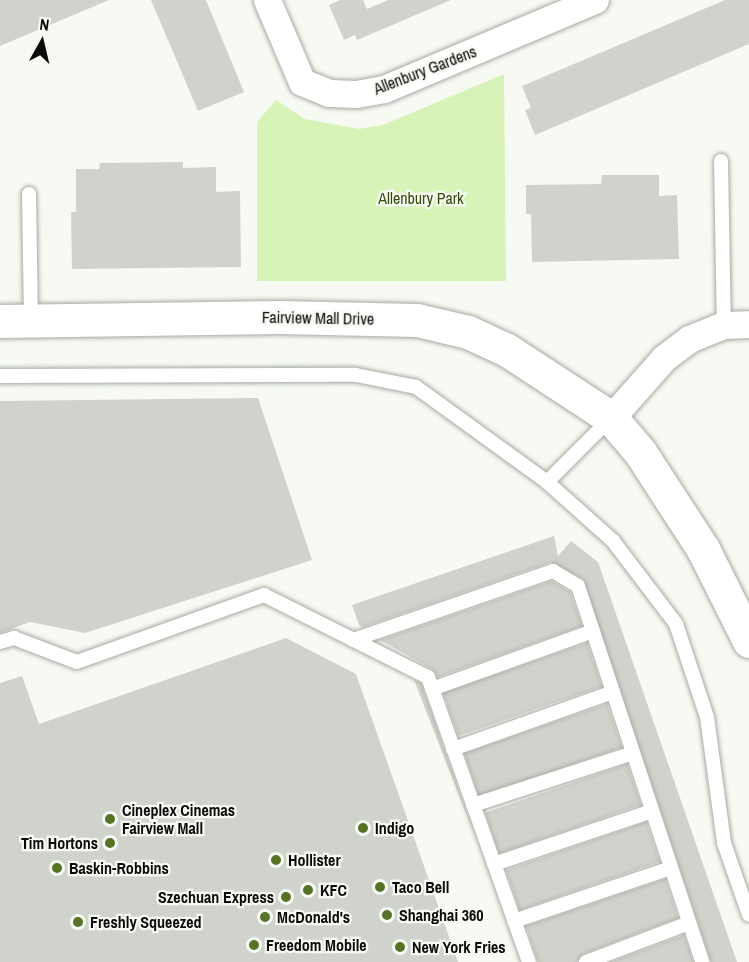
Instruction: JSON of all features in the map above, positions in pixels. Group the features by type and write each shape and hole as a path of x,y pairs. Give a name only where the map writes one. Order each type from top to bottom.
{"street":[{"name":"Allenbury Gardens","path":"267,0 302,82 329,93 356,94 384,90 595,0"},
{"name":"Fairview Mall Drive","path":"15,320 279,317 417,320 468,332 507,350 611,418 640,452 703,549 749,641"},
{"path":"611,418 664,358 689,339 736,325"}],"lane":[{"path":"721,161 736,325"},
{"path":"15,320 29,194"},
{"path":"0,376 356,375 416,387 547,482 613,541 675,624 707,717 724,843 745,889 749,915"},
{"path":"547,482 611,418"},
{"path":"353,640 554,571 578,586 702,962"},
{"path":"0,642 14,638 77,662 264,595 428,677 529,962"},
{"path":"432,689 592,632"},
{"path":"453,749 613,692"},
{"path":"473,804 633,753"},
{"path":"494,864 652,812"},
{"path":"514,921 671,868"},
{"path":"586,962 689,923"}],"green space":[{"name":"Allenbury Park","path":"504,74 506,281 257,281 257,122 276,100 305,119 359,129 383,125"}],"building":[{"path":"0,0 109,0 0,46"},
{"path":"151,0 206,0 244,92 198,111"},
{"path":"340,0 363,0 367,9 388,0 451,0 357,40 355,35 344,40 329,5"},
{"path":"725,0 749,0 749,44 535,135 525,110 531,108 522,86"},
{"path":"183,162 183,168 216,167 216,192 240,191 241,267 72,269 71,212 76,212 76,169 99,169 100,163"},
{"path":"602,175 659,175 659,196 677,195 679,259 532,262 531,214 526,214 526,185 601,184"},
{"path":"258,398 312,560 85,633 30,622 0,633 0,401"},
{"path":"554,536 558,556 571,541 598,562 737,962 711,962 583,579 551,562 363,627 359,625 352,605"},
{"path":"552,581 570,592 582,626 438,677 432,669 380,640"},
{"path":"286,638 356,674 458,962 0,962 0,683 22,676 39,724"},
{"path":"587,643 602,686 458,736 443,692"},
{"path":"414,680 421,683 474,834"},
{"path":"607,704 622,747 479,797 464,753"},
{"path":"627,764 641,805 499,853 485,813"},
{"path":"646,822 660,862 520,910 506,870"},
{"path":"665,879 678,918 583,954 577,962 538,962 526,926"},
{"path":"684,935 693,962 611,962"}],"place":[{"name":"Cineplex Cinemas Fairview Mall","path":"110,819"},
{"name":"Indigo","path":"363,828"},
{"name":"Tim Hortons","path":"110,843"},
{"name":"Hollister","path":"276,860"},
{"name":"Baskin-Robbins","path":"57,868"},
{"name":"Taco Bell","path":"380,887"},
{"name":"KFC","path":"308,890"},
{"name":"Szechuan Express","path":"286,897"},
{"name":"Shanghai 360","path":"387,915"},
{"name":"McDonald's","path":"265,917"},
{"name":"Freshly Squeezed","path":"78,922"},
{"name":"Freedom Mobile","path":"254,945"},
{"name":"New York Fries","path":"400,947"}]}
